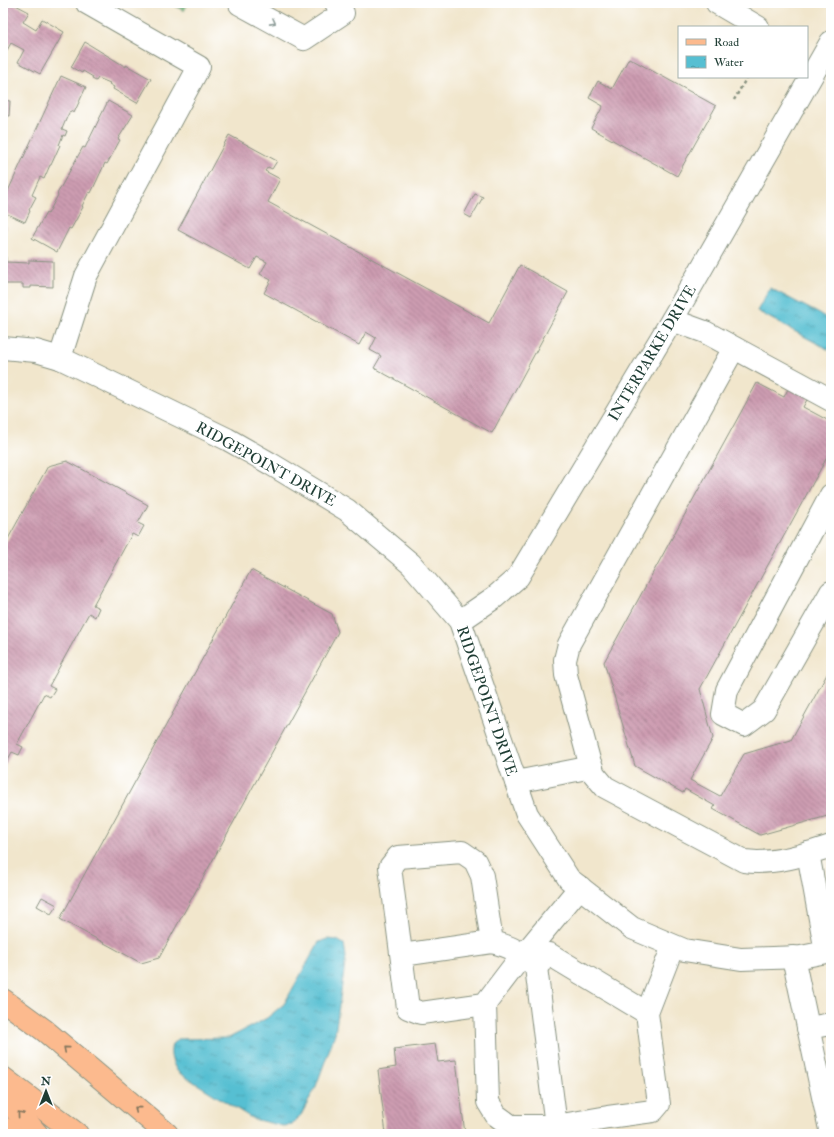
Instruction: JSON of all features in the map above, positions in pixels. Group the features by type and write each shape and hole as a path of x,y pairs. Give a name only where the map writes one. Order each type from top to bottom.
{"main road":[{"path":"3,1000 44,1030 167,1134"},
{"path":"3,1078 77,1134"},
{"path":"3,1095 37,1134"},
{"path":"3,1128 12,1134"}],"street":[{"path":"60,358 86,276 199,67 87,3"},
{"path":"240,3 304,39 343,13 336,3"},
{"path":"717,3 756,26"},
{"name":"INTERPARKE DRIVE","path":"460,621 495,597 518,577 672,320 831,42"},
{"path":"672,320 702,331 831,400"},
{"name":"RIDGEPOINT DRIVE","path":"3,348 36,351 60,358 227,439 347,510 411,564 460,621 527,814 569,879 632,928 684,950 741,959 801,957 828,952"},
{"path":"734,348 569,644 565,660 566,675 594,774 605,787 744,861 759,863 772,862 831,846"},
{"path":"831,495 727,690 723,714 744,726 764,710 831,592"},
{"path":"516,782 592,767"},
{"path":"492,942 482,876 475,861 462,852 398,857 390,867 408,1008 422,1013 485,1004 529,961 549,954 647,1013"},
{"path":"808,853 828,952"},
{"path":"556,1126 529,961 532,945 580,887"},
{"path":"402,954 492,942 509,946 529,961"},
{"path":"485,1004 488,1102 496,1115 511,1126 556,1126 653,1111 659,1104 647,1013 673,946"},
{"path":"793,957 831,1134"},
{"path":"808,1028 831,1024"}],"path":[{"path":"734,100 746,78"}],"green space":[{"path":"170,3 188,3 184,11"}],"water":[{"path":"770,288 831,320 831,351 757,311"},
{"path":"327,939 337,940 344,944 346,957 335,1034 315,1089 301,1115 291,1125 283,1126 253,1119 178,1072 172,1059 172,1044 178,1039 229,1038 267,1018 284,1004 319,942"}],"building":[{"path":"3,3 12,3 29,12 23,22 36,30 42,19 64,32 40,74 18,62 24,50 11,43 5,54 3,53"},
{"path":"85,42 126,67 126,65 151,79 137,103 113,89 114,87 109,84 110,83 98,78 96,81 92,79 93,77 83,71 82,73 71,67"},
{"path":"629,58 716,106 677,176 591,128 603,106 589,98 598,81 612,89"},
{"path":"61,76 86,87 74,113 70,111 67,117 62,129 67,131 65,136 63,135 60,145 44,179 40,177 32,195 36,197 25,222 3,212 3,202"},
{"path":"3,100 10,101 9,116 3,115"},
{"path":"108,101 133,115 118,139 120,140 107,164 105,163 91,193 89,192 82,206 83,207 71,229 69,228 57,252 32,238 46,213 48,214 58,195 57,194 83,147 85,148"},
{"path":"3,130 6,131 4,152 3,152"},
{"path":"229,135 277,161 272,169 268,167 265,171 280,179 268,202 489,323 520,265 568,292 492,433 374,368 381,356 370,350 376,338 366,332 359,345 264,293 271,280 260,274 267,262 257,257 250,269 178,230"},
{"path":"475,194 483,197 471,218 464,214"},
{"path":"3,224 7,227 3,234"},
{"path":"3,257 6,257 6,262 29,263 29,260 53,261 53,287 31,286 31,288 23,288 23,284 5,284 5,287 3,287"},
{"path":"757,383 784,397 790,385 809,396 803,407 831,422 831,450 700,689 713,738 690,780 720,796 744,754 791,740 831,667 831,815 760,835 713,809 715,806 685,789 683,793 635,766 604,662"},
{"path":"67,461 148,505 138,523 144,526 138,537 132,534 93,605 99,608 95,617 89,613 49,686 55,689 50,697 44,694 17,744 23,747 19,755 12,752 3,769 3,548 48,466"},
{"path":"251,570 332,614 338,632 159,958 141,963 60,919"},
{"path":"42,897 57,905 51,914 37,906"},
{"path":"435,1044 438,1062 456,1060 465,1134 386,1134 378,1070 396,1067 394,1049"}]}
